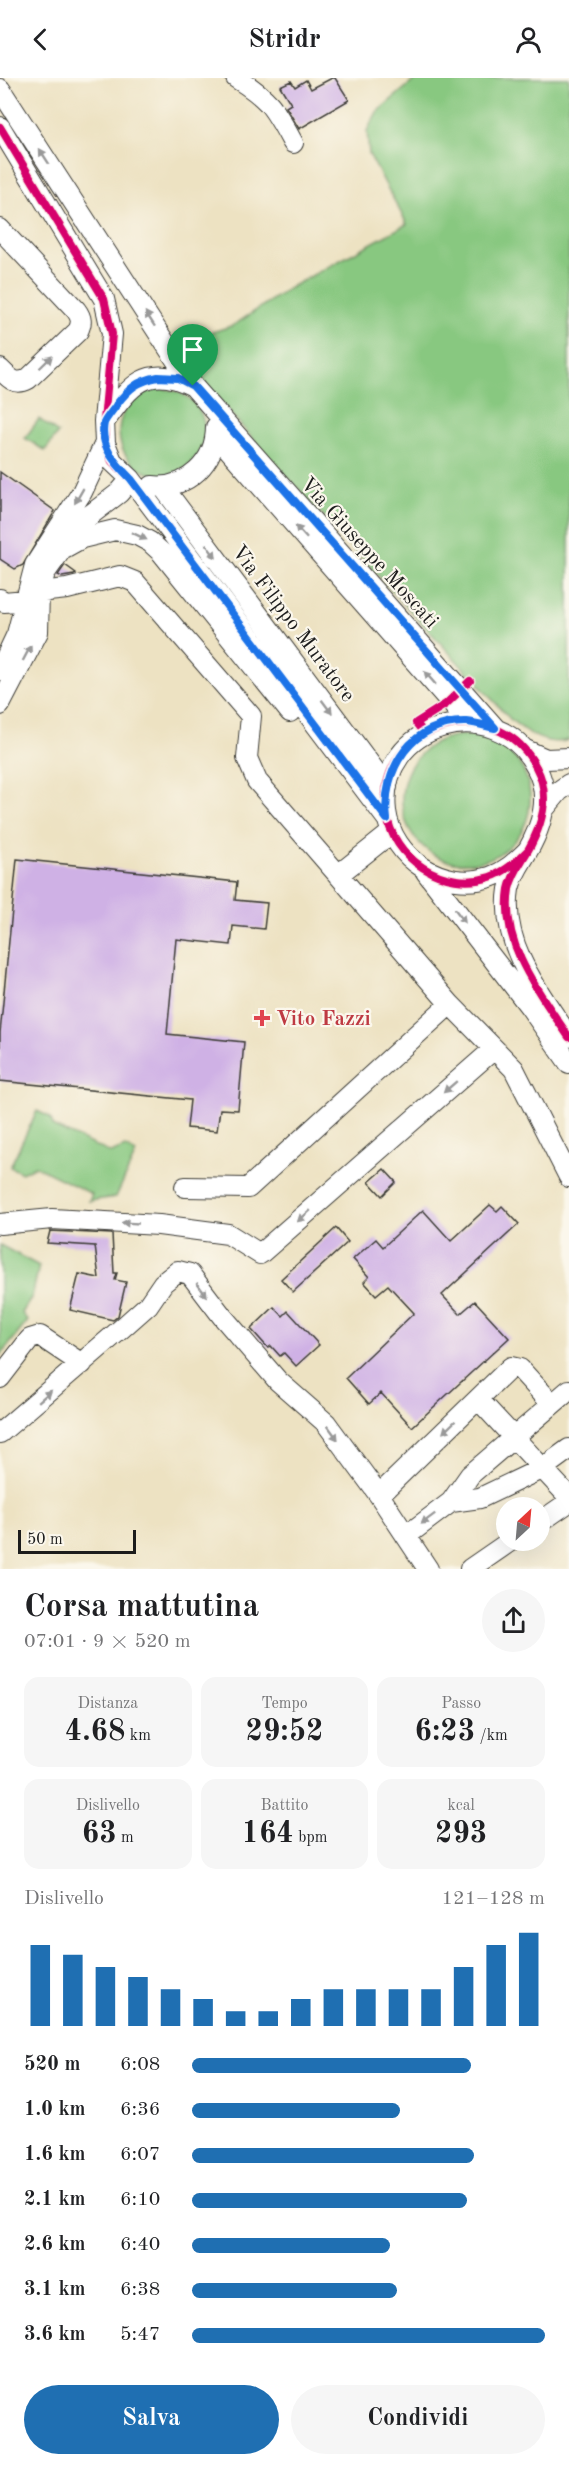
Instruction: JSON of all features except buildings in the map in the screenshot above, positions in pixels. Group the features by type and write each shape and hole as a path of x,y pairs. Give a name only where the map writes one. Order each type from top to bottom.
{"street":[{"path":"236,78 271,103 293,142"},
{"name":"Via Giuseppe Moscati","path":"0,91 5,108 193,386 495,728"},
{"path":"0,127 104,299 112,334 105,443 82,492 35,565 33,596 38,632 0,705"},
{"path":"0,159 29,173"},
{"path":"0,229 76,310 81,323 78,331 28,379 21,382 14,381 0,369"},
{"path":"105,421 128,390 141,380 158,377 178,378 193,386"},
{"name":"Via Giuseppe Moscati","path":"210,407 216,423 216,435"},
{"path":"0,670 45,573 85,519 119,493 131,479 149,486 163,487 178,484 195,475 207,460 216,435 468,722"},
{"name":"Via Giuseppe Moscati","path":"105,443 112,461 131,479 387,821 400,847 411,860 425,870 446,879 468,881 490,877 511,867 527,851"},
{"name":"Via Filippo Muratore","path":"163,487 387,787"},
{"path":"56,556 62,549 81,538 115,530 127,531 150,542 182,576 328,762 387,821 338,875"},
{"path":"1,604 120,576 135,582 251,716 247,758 257,781 450,1004 514,1068 569,1177"},
{"name":"Via Giuseppe Moscati","path":"387,821 387,787 394,766 407,747 424,733 445,724 468,722 495,728 512,737 526,750 537,768 544,788 544,809 539,831 514,872 509,889 512,936 521,960 543,999 569,1037"},
{"path":"526,750 546,759 569,758"},
{"path":"544,809 559,791 569,784"},
{"name":"Via Giuseppe Moscati","path":"425,870 530,1007 569,1063"},
{"path":"185,1187 248,1188 450,1004"},
{"path":"0,1224 52,1219 159,1225 228,1234 261,1254 494,1049"},
{"path":"0,1433 148,1305 163,1283 178,1271 190,1274 222,1316 278,1380 326,1424 379,1495 428,1569"},
{"path":"0,1378 30,1339 40,1336 81,1364"},
{"path":"379,1495 511,1367 520,1369 552,1404"},
{"path":"406,1536 450,1502 470,1475 516,1438 569,1390"},
{"path":"478,1399 569,1497"},
{"path":"450,1502 480,1498 543,1468 569,1449"},
{"path":"550,1515 569,1502"},
{"path":"470,1569 496,1551"}],"green space":[{"path":"417,78 569,78 569,740 561,742 538,738 511,720 259,446 204,383 179,343 234,325 291,287 407,224 369,154 367,131 377,112"},
{"path":"162,389 178,393 192,402 201,416 205,432 201,448 192,462 178,471 162,475 146,471 132,462 123,448 119,432 123,416 132,402 146,393"},
{"path":"39,419 58,433 45,451 25,438"},
{"path":"466,735 491,740 511,754 525,774 530,799 525,824 511,844 491,858 466,863 441,858 421,844 407,824 402,799 407,774 421,754 441,740"},
{"path":"37,1111 50,1117 54,1127 111,1153 125,1147 136,1153 116,1197 89,1201 92,1194 35,1166 22,1173 10,1167"},
{"path":"0,1245 39,1266 32,1297 22,1313 28,1321 0,1356"}],"cycle path":[{"path":"0,127 104,299 112,334 104,421 105,443 112,461 131,479 387,819"},
{"path":"424,733 416,723 446,704 470,681"},
{"path":"527,851 514,863 501,872 473,880 455,880 423,868 398,844 390,828 386,811 388,781 400,756 419,738 442,727 468,723 494,729 518,743 536,767 543,789 543,811 537,832 532,842 516,870 509,889 510,929 516,949 535,986 569,1037"}],"place":[{"name":"Vito Fazzi","path":"262,1018"}],"route":[{"path":"158,377 178,378 193,386 495,728 468,722 445,724 424,733 407,747 394,766 387,787 385,803 387,819 131,479 112,461 105,443 104,421 128,390 141,380 158,377"}]}
